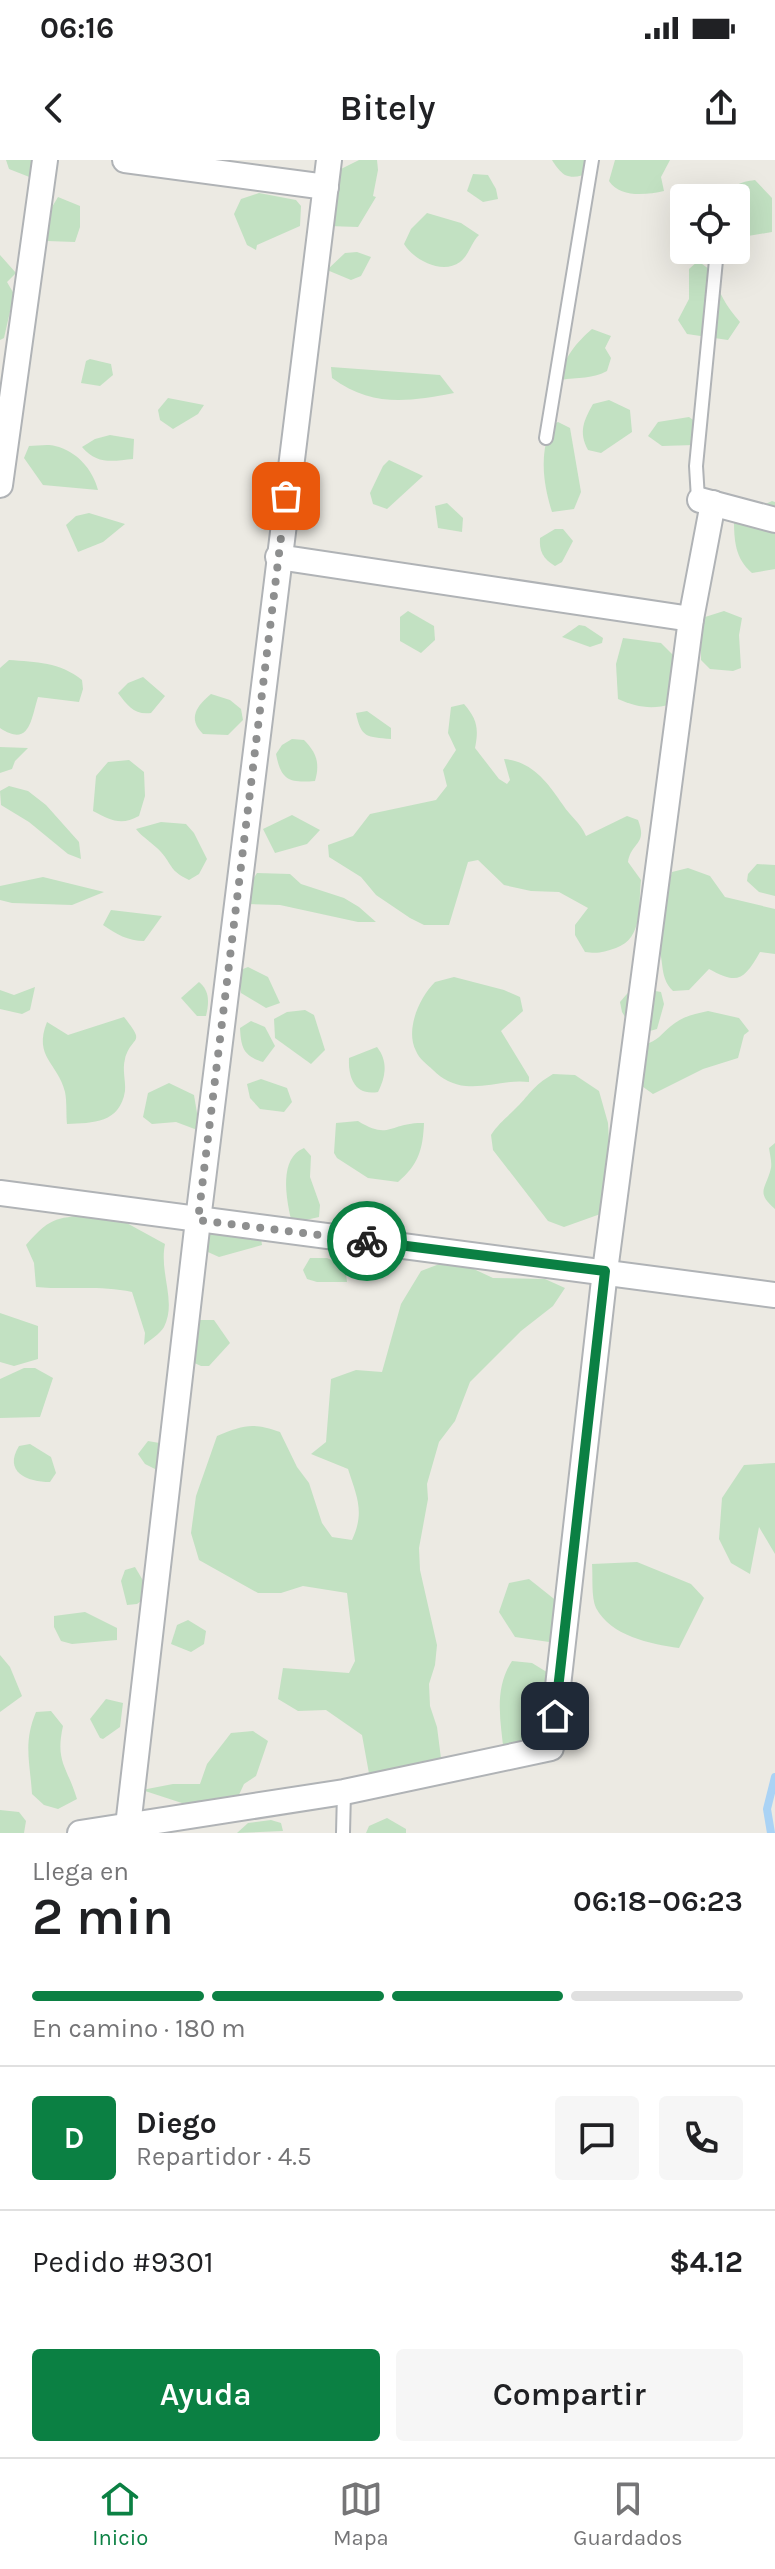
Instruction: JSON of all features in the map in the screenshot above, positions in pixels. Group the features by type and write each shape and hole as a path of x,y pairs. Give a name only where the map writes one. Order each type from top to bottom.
{"street":[{"path":"0,485 6,393 45,160"},
{"path":"125,160 326,187"},
{"path":"128,1830 198,1220 329,160"},
{"path":"80,1833 128,1830 344,1792 551,1748 605,1271 705,501 775,520"},
{"path":"278,557 691,619"},
{"path":"0,1193 775,1295"}],"lane":[{"path":"546,438 592,160"},
{"path":"705,501 696,466 716,264"},
{"path":"343,1833 344,1792"}],"green space":[{"path":"6,160 52,160 37,180 9,169"},
{"path":"359,160 377,160 373,196 376,197 358,227 328,226 336,179 341,169"},
{"path":"552,160 599,160 589,171 570,177 563,174"},
{"path":"615,160 670,160 661,177 664,191 642,194 620,190 609,181"},
{"path":"473,174 488,175 498,199 483,202 467,191"},
{"path":"755,180 772,198 772,232 750,236 750,184 740,184"},
{"path":"259,193 296,200 301,206 300,226 257,245 256,250 247,245 234,214 241,199"},
{"path":"58,197 80,206 80,227 75,242 47,241 40,227"},
{"path":"427,213 461,223 479,235 460,262 445,267 429,264 404,244 411,229"},
{"path":"357,252 371,257 361,276 351,280 327,270 345,253"},
{"path":"0,255 16,273 7,282 14,294 4,338 0,340"},
{"path":"695,264 702,264 713,272 723,298 740,322 728,340 687,334 678,320 689,299 689,269"},
{"path":"592,329 611,336 605,348 611,358 607,371 591,377 561,380 571,352"},
{"path":"90,359 111,364 113,375 100,386 81,383 86,361"},
{"path":"331,367 440,375 454,393 421,399 376,398 361,394 332,378"},
{"path":"168,398 204,405 198,414 173,429 160,420 158,410"},
{"path":"609,400 630,410 632,432 601,453 588,450 583,432 587,415 593,404"},
{"path":"689,417 696,422 694,445 662,446 648,436 658,422"},
{"path":"558,422 570,428 581,492 574,509 552,512 546,491 544,457 552,425"},
{"path":"110,435 134,439 133,459 99,459 82,447"},
{"path":"52,445 70,452 88,469 98,490 43,485 24,458 29,446"},
{"path":"389,460 423,476 387,509 373,504 370,493"},
{"path":"775,502 775,569 752,573 739,555 734,519"},
{"path":"447,503 463,518 462,532 438,528 435,506"},
{"path":"89,513 125,524 103,542 78,552 66,525 76,516"},
{"path":"555,529 563,529 573,541 562,562 555,566 541,551 540,538"},
{"path":"408,611 434,626 435,640 421,653 400,641 400,617"},
{"path":"724,611 742,618 739,635 741,668 733,671 710,669 701,660 701,621"},
{"path":"579,625 603,638 602,643 590,647 562,637"},
{"path":"623,638 661,643 675,657 671,704 644,707 618,699 616,664"},
{"path":"9,660 47,664 74,674 82,680 79,702 38,697 31,722 23,733 18,735 0,728 0,668"},
{"path":"143,677 165,696 151,713 136,711 118,693 128,683"},
{"path":"211,694 230,700 241,709 243,720 228,735 203,734 198,728 196,712"},
{"path":"464,704 476,724 475,748 499,779 507,784 510,780 504,759 531,769 551,789 586,836 627,816 638,820 640,839 628,862 641,880 638,920 625,943 604,952 585,952 575,935 575,925 588,908 559,892 531,891 504,885 478,860 468,862 449,925 424,925 376,895 361,877 329,857 328,845 353,836 370,814 436,800 447,786 443,770 456,750 448,733 451,707"},
{"path":"367,711 391,728 391,739 363,732 356,713"},
{"path":"292,739 304,740 315,754 315,781 293,780 281,770 276,754 282,745"},
{"path":"0,747 28,748 15,761 12,769 0,773"},
{"path":"129,760 144,772 145,796 139,816 116,821 93,811 96,776 108,762"},
{"path":"9,786 28,791 46,805 79,842 81,859 68,854 29,822 1,805 0,791"},
{"path":"292,815 320,830 307,844 275,853 263,829"},
{"path":"161,822 186,824 207,859 199,874 189,880 175,871 161,852 136,829"},
{"path":"757,864 775,865 775,896 759,892 747,881 748,874"},
{"path":"688,868 710,876 725,897 775,909 775,954 760,952 749,969 739,977 727,977 709,969 689,990 673,991 665,979 654,940 672,872"},
{"path":"257,873 290,874 301,884 344,898 376,922 358,922 280,905 247,904 242,897"},
{"path":"43,877 104,892 72,905 0,900 0,886"},
{"path":"111,910 162,916 144,941 138,941 103,925"},
{"path":"248,967 268,977 280,1003 266,1008 241,993 238,971"},
{"path":"454,977 520,997 523,1011 501,1031 529,1077 529,1082 474,1086 457,1084 440,1076 419,1056 412,1034 419,1005 435,982"},
{"path":"199,982 208,998 206,1016 197,1016 181,998"},
{"path":"35,987 30,1010 22,1014 0,1009 0,990 14,995"},
{"path":"633,987 661,992 664,1004 657,1029 646,1032 632,1028 622,1012 620,1002"},
{"path":"305,1010 314,1015 325,1050 311,1064 275,1038 274,1019 287,1012"},
{"path":"708,1011 739,1018 749,1031 744,1035 738,1058 703,1069 653,1094 639,1084 645,1044 680,1020"},
{"path":"124,1017 135,1032 136,1040 125,1059 122,1102 104,1119 67,1124 62,1082 43,1044 47,1022 68,1035"},
{"path":"251,1021 265,1027 275,1046 263,1062 247,1054 242,1046 240,1028"},
{"path":"377,1047 385,1069 378,1092 370,1093 354,1084 349,1058"},
{"path":"553,1074 575,1075 599,1091 608,1123 610,1160 606,1212 564,1227 548,1221 493,1150 491,1135 535,1087"},
{"path":"261,1079 287,1088 292,1102 284,1112 260,1109 250,1098 247,1084"},
{"path":"169,1083 194,1095 200,1131 176,1122 152,1124 143,1117 148,1093"},
{"path":"358,1121 377,1130 424,1123 418,1156 398,1182 368,1178 337,1158 334,1153 336,1123"},
{"path":"775,1143 775,1209 765,1198 764,1190 771,1168 769,1148"},
{"path":"304,1148 311,1156 310,1177 320,1205 319,1217 297,1222 291,1219 286,1179 291,1160"},
{"path":"214,1210 259,1225 262,1245 219,1257 199,1248"},
{"path":"96,1214 123,1221 165,1244 168,1317 162,1330 144,1345 145,1333 132,1292 36,1287 34,1263 26,1245 56,1220"},
{"path":"310,1258 327,1258 345,1266 347,1282 307,1279 303,1270"},
{"path":"442,1263 463,1264 493,1278 545,1279 565,1288 553,1306 521,1331 470,1382 455,1421 439,1442 427,1484 428,1499 419,1548 420,1570 437,1645 429,1684 430,1706 437,1727 443,1774 370,1779 362,1735 326,1710 298,1711 278,1699 283,1668 349,1673 355,1661 347,1593 303,1586 281,1593 258,1593 199,1560 191,1533 196,1496 217,1436 248,1426 271,1429 280,1432 297,1467 309,1483 322,1523 332,1537 352,1540 359,1513 348,1469 311,1454 326,1442 331,1379 356,1370 382,1372 401,1304 421,1271"},
{"path":"0,1313 38,1326 38,1359 14,1366 0,1362"},
{"path":"197,1320 214,1320 230,1343 209,1366 190,1361"},
{"path":"24,1368 35,1368 53,1378 40,1417 0,1418 0,1379"},
{"path":"148,1441 165,1444 157,1470 145,1464 138,1454"},
{"path":"30,1444 51,1457 56,1473 50,1482 33,1480 16,1469 15,1455 19,1446"},
{"path":"775,1463 775,1554 759,1527 750,1574 731,1563 719,1539 722,1498 744,1465"},
{"path":"637,1562 691,1584 704,1598 679,1648 644,1641 621,1632 611,1626 596,1608 592,1564"},
{"path":"135,1567 151,1594 137,1604 127,1605 121,1581 125,1570"},
{"path":"529,1579 568,1610 556,1643 515,1637 499,1612 509,1583"},
{"path":"85,1612 117,1628 117,1640 72,1644 61,1641 54,1627 54,1616"},
{"path":"188,1620 206,1631 204,1644 191,1652 171,1644 177,1625"},
{"path":"0,1655 10,1667 22,1696 0,1712"},
{"path":"512,1661 532,1663 563,1682 556,1724 504,1755 500,1695"},
{"path":"106,1699 123,1703 120,1727 103,1739 90,1719"},
{"path":"51,1711 63,1726 61,1756 77,1799 58,1809 44,1805 32,1794 29,1762 28,1743 36,1712"},
{"path":"253,1731 268,1741 256,1776 244,1784 231,1812 188,1805 142,1790 173,1784 200,1784 207,1764 231,1733"},
{"path":"0,1810 19,1812 26,1821 24,1833 0,1833"},
{"path":"387,1818 406,1829 406,1833 366,1833 369,1826"},
{"path":"271,1820 281,1823 283,1831 237,1833 248,1823"}],"waterway":[{"path":"771,1833 767,1809 775,1777"}],"way so far":[{"path":"286,496 198,1220 367,1241"}],"route":[{"path":"367,1241 605,1271 555,1716"}]}
